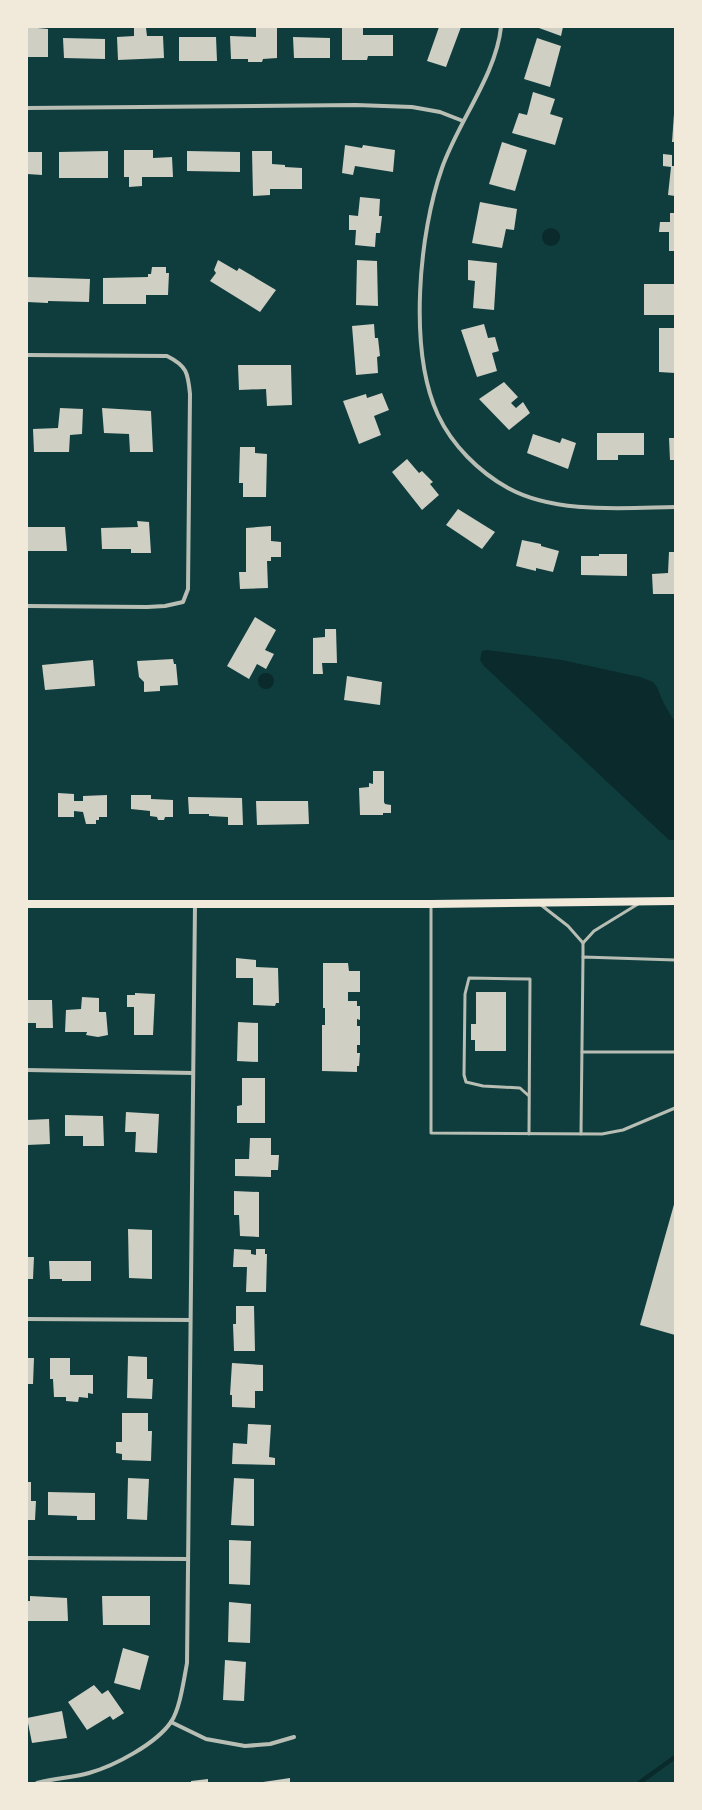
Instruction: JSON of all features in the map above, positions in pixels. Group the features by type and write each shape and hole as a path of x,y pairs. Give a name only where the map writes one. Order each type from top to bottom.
{"main road":[{"path":"27,904 431,904 675,901"}],"street":[{"path":"501,27 500,38 491,64 442,166 423,243 421,300 422,349 426,375 438,415 456,443 482,470 508,488 537,500 573,506 598,508 675,507"},
{"path":"27,108 356,105 412,107 440,112 463,121"},
{"path":"27,355 167,356 180,363 188,376 190,394 188,589 183,602 165,606 147,607 27,606"},
{"path":"37,1783 89,1773 127,1758 152,1741 171,1722 182,1693 187,1663 195,904"},
{"path":"27,1070 193,1073"},
{"path":"27,1319 190,1320"},
{"path":"27,1558 188,1559"},
{"path":"171,1722 206,1739 245,1746 270,1744 294,1737"}],"lane":[{"path":"583,943 594,931 642,901"},
{"path":"538,902 568,926 583,943 581,1134"},
{"path":"431,904 432,1133 602,1134 622,1130 675,1108"},
{"path":"583,957 675,960"},
{"path":"529,1096 520,1088 483,1086 466,1082 464,1075 465,994 469,978 530,979 529,1134"},
{"path":"582,1052 675,1052"}],"water":[{"path":"547,228 555,228 560,233 558,244 555,246 547,246 542,241 542,233"},
{"path":"487,650 562,660 640,677 653,682 675,722 675,840 669,840 484,666 480,660 482,651"},
{"path":"263,673 269,673 274,678 272,687 269,689 263,689 258,684 258,678"}],"building":[{"path":"27,27 48,29 48,57 27,57"},
{"path":"256,27 277,28 277,58 263,59 262,62 248,62 248,59 231,59 230,36 256,37"},
{"path":"342,27 363,27 363,35 393,35 393,56 368,56 367,60 342,60"},
{"path":"439,27 461,27 446,67 427,61"},
{"path":"539,27 563,27 561,36"},
{"path":"134,28 146,28 147,36 163,36 164,58 118,60 117,37 134,36"},
{"path":"179,37 216,37 217,61 179,61"},
{"path":"293,37 330,38 330,58 294,58"},
{"path":"63,38 105,39 105,59 64,58"},
{"path":"537,38 561,46 550,87 524,79"},
{"path":"533,92 555,99 550,114 563,118 555,145 512,133 519,113 527,115"},
{"path":"674,114 675,142 672,142"},
{"path":"502,142 527,150 515,191 489,184"},
{"path":"345,145 362,148 363,145 395,150 393,172 355,166 353,175 342,173"},
{"path":"124,150 153,150 153,158 172,157 173,177 142,177 142,186 129,187 129,177 124,177"},
{"path":"108,151 108,178 59,178 59,152"},
{"path":"187,151 240,152 240,172 187,171"},
{"path":"252,151 272,151 272,164 285,165 285,167 302,168 302,189 270,189 270,195 253,196"},
{"path":"27,152 42,152 42,175 27,174"},
{"path":"663,154 672,155 672,166 675,166 675,196 668,195 671,167 663,166"},
{"path":"360,197 380,199 379,216 382,216 380,233 376,233 375,247 355,245 356,230 349,230 349,215 358,216"},
{"path":"480,202 517,209 514,230 506,229 502,248 472,243"},
{"path":"670,213 675,213 675,251 669,251 669,232 659,232 660,222 670,222"},
{"path":"218,260 237,271 239,268 276,290 260,312 210,281 216,273 214,270"},
{"path":"357,260 377,261 378,306 356,305"},
{"path":"468,260 497,263 494,310 473,308 475,281 468,280"},
{"path":"152,267 166,267 166,273 169,273 168,295 146,295 146,304 103,304 103,278 148,277 148,274 151,274"},
{"path":"27,277 90,279 89,302 27,302"},
{"path":"644,284 675,284 675,315 644,315"},
{"path":"374,324 375,338 378,338 380,356 377,357 378,373 356,375 352,326"},
{"path":"484,324 488,338 495,337 499,351 492,353 497,371 477,377 461,330"},
{"path":"659,328 675,328 675,373 659,372"},
{"path":"238,365 291,365 292,405 267,406 266,389 239,390"},
{"path":"504,382 518,397 511,403 516,408 523,402 530,413 509,430 479,399"},
{"path":"382,393 389,410 374,416 381,435 359,444 343,401 366,394 367,398"},
{"path":"60,408 83,409 82,434 70,435 69,452 34,452 33,429 58,428"},
{"path":"102,408 151,411 153,452 130,452 129,434 104,433"},
{"path":"597,433 644,433 644,455 618,455 618,460 597,460"},
{"path":"533,434 560,443 562,438 576,443 568,469 527,453"},
{"path":"669,438 675,438 675,460 670,460"},
{"path":"240,447 255,447 255,453 267,454 266,497 243,497 243,483 239,483"},
{"path":"407,459 419,473 422,471 433,482 430,484 439,495 422,510 392,472"},
{"path":"458,509 495,532 482,549 446,525"},
{"path":"137,521 149,522 151,553 131,553 131,549 102,549 101,528 138,527"},
{"path":"271,526 271,541 281,542 281,557 271,557 271,561 267,561 268,588 240,589 239,572 246,572 246,528"},
{"path":"27,527 65,527 67,551 27,551"},
{"path":"522,540 541,544 541,546 559,551 553,572 536,568 536,571 516,566"},
{"path":"669,552 675,552 675,594 653,594 652,574 668,573"},
{"path":"599,554 627,554 627,576 581,575 581,556 599,556"},
{"path":"255,617 276,630 265,650 274,654 266,669 257,664 249,679 227,666"},
{"path":"325,629 336,629 337,663 322,663 323,674 313,674 313,638 325,637"},
{"path":"173,659 174,664 176,664 178,685 160,686 160,691 144,692 144,682 139,677 137,661"},
{"path":"93,660 95,686 45,690 42,665"},
{"path":"347,676 382,682 380,705 344,700"},
{"path":"373,771 384,771 384,802 385,804 391,805 391,813 383,813 383,815 360,815 359,788 369,787 369,783 373,784"},
{"path":"58,793 74,794 74,801 83,801 83,796 107,795 107,817 99,817 99,820 96,820 96,824 86,824 83,812 74,811 74,817 58,817"},
{"path":"131,795 151,795 151,799 173,800 173,817 165,817 164,820 158,820 157,817 150,816 150,811 131,809"},
{"path":"188,797 242,798 243,825 228,825 228,817 209,816 209,814 189,814"},
{"path":"256,801 308,801 309,824 257,825"},
{"path":"236,958 256,960 256,967 278,968 279,1003 276,1003 275,1006 253,1005 253,978 236,978"},
{"path":"323,963 348,963 349,971 360,971 360,992 348,992 348,1001 357,1001 357,1006 360,1006 360,1020 357,1019 357,1026 360,1026 360,1045 357,1045 357,1053 360,1053 357,1072 322,1071 322,1025 325,1025 325,1008 323,1008"},
{"path":"476,992 506,992 506,1051 475,1051 475,1040 471,1040 471,1024 476,1024"},
{"path":"135,993 155,994 153,1035 134,1035 134,1007 127,1007 127,995 135,995"},
{"path":"82,997 99,998 99,1012 106,1012 108,1035 98,1037 86,1035 87,1032 65,1032 66,1010 81,1009"},
{"path":"27,1000 52,1000 53,1028 36,1028 36,1023 27,1023"},
{"path":"238,1022 258,1023 258,1062 237,1061"},
{"path":"242,1078 265,1078 265,1123 237,1123 237,1106 242,1105"},
{"path":"126,1112 159,1114 157,1153 135,1152 136,1132 125,1132"},
{"path":"65,1115 103,1116 104,1146 83,1146 83,1136 65,1136"},
{"path":"49,1119 50,1144 27,1145 27,1120"},
{"path":"250,1138 271,1138 271,1155 279,1155 278,1170 271,1170 271,1177 235,1176 235,1159 249,1159"},
{"path":"234,1191 259,1192 259,1237 240,1236 239,1215 234,1215"},
{"path":"675,1201 675,1335 640,1325"},
{"path":"128,1229 152,1230 152,1279 129,1278"},
{"path":"234,1249 251,1250 251,1254 256,1255 256,1249 265,1249 265,1254 267,1254 266,1292 246,1292 247,1267 233,1267"},
{"path":"27,1257 34,1257 33,1279 27,1279"},
{"path":"49,1261 91,1261 91,1281 62,1281 62,1279 50,1279"},
{"path":"236,1306 254,1306 255,1351 234,1351 233,1324 236,1324"},
{"path":"128,1356 147,1357 147,1379 153,1379 152,1399 127,1398"},
{"path":"27,1358 34,1358 33,1384 27,1384"},
{"path":"50,1358 70,1358 70,1375 93,1375 93,1394 88,1393 88,1398 79,1397 78,1402 66,1401 66,1397 54,1397 53,1379 50,1379"},
{"path":"232,1363 263,1365 263,1391 255,1391 255,1408 232,1407 232,1395 230,1395"},
{"path":"122,1413 148,1413 148,1431 152,1431 151,1461 122,1460 122,1454 116,1453 116,1442 122,1442"},
{"path":"248,1424 271,1425 269,1457 275,1458 275,1465 232,1464 233,1443 247,1444"},
{"path":"128,1478 149,1479 147,1520 127,1519"},
{"path":"234,1478 254,1479 254,1526 231,1525"},
{"path":"27,1482 31,1482 31,1501 36,1501 35,1520 27,1520"},
{"path":"48,1492 95,1493 95,1520 77,1520 77,1516 48,1515"},
{"path":"229,1540 251,1541 250,1585 229,1584"},
{"path":"30,1596 67,1598 68,1621 27,1621 27,1601 30,1601"},
{"path":"102,1596 150,1596 150,1625 103,1625"},
{"path":"229,1602 251,1604 250,1643 228,1642"},
{"path":"123,1648 149,1656 140,1690 114,1683"},
{"path":"225,1660 246,1662 244,1701 223,1700"},
{"path":"94,1685 102,1694 108,1690 124,1713 113,1720 110,1716 87,1730 68,1702"},
{"path":"62,1711 67,1738 32,1743 27,1718"},
{"path":"290,1778 290,1783 263,1783 263,1782"},
{"path":"208,1779 208,1783 191,1783 191,1781"}],"waterway":[{"path":"639,1783 675,1757"}]}
